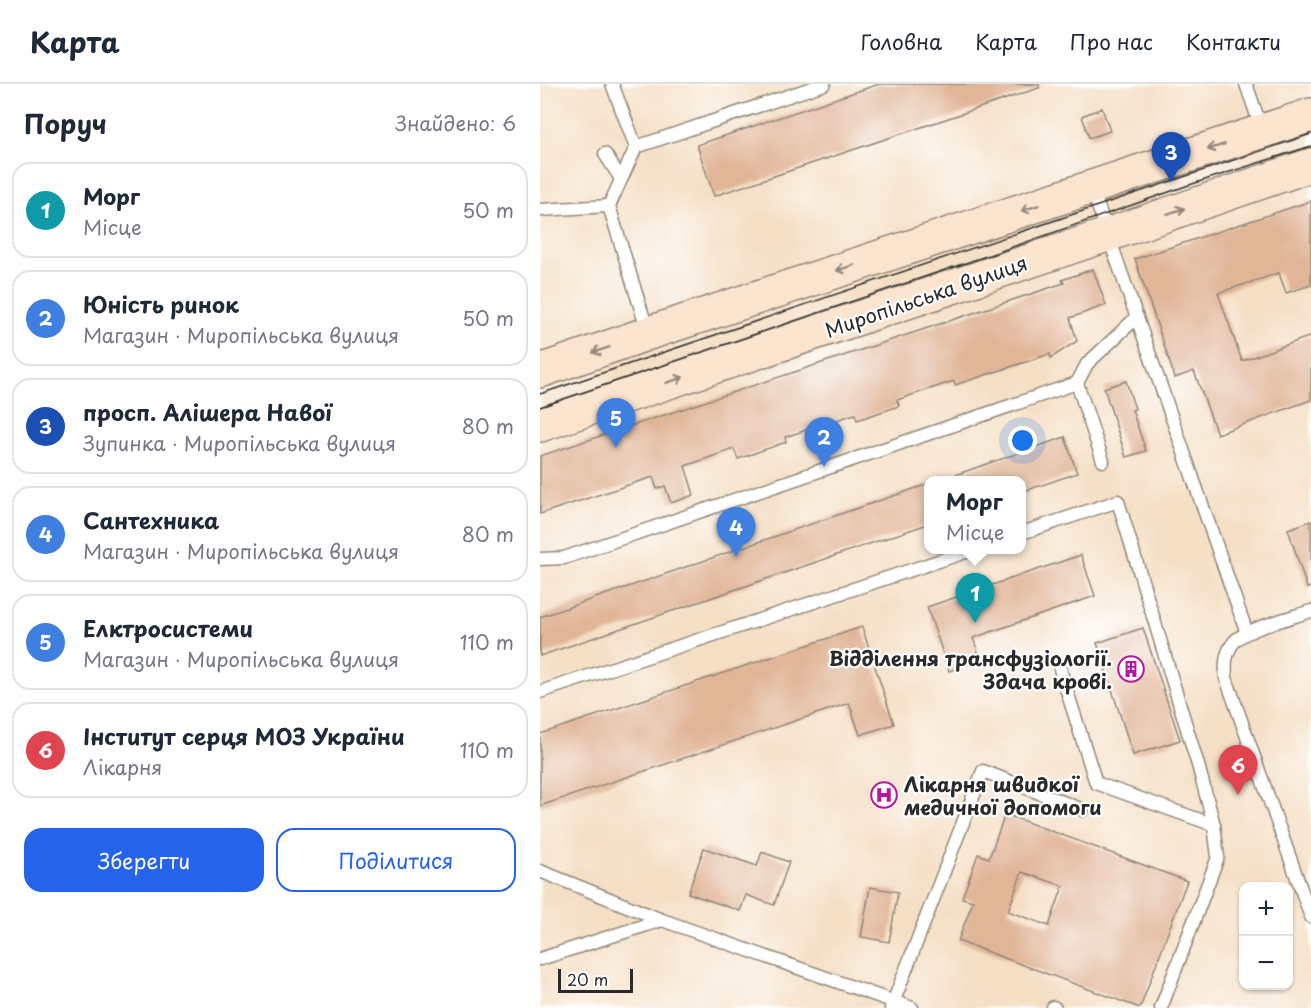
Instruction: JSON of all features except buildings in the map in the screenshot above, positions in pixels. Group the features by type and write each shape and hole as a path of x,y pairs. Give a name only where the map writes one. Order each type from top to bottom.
{"street":[{"path":"540,371 1311,115"},
{"name":"Миропільська вулиця","path":"540,425 1311,165"}],"lane":[{"path":"612,84 636,147 609,206 649,333"},
{"path":"636,147 824,84"},
{"path":"1246,84 1263,132"},
{"path":"605,154 621,179"},
{"path":"1091,188 1247,633"},
{"path":"540,210 609,206"},
{"path":"540,559 564,558 1077,383 1087,364 1137,316"},
{"path":"1077,383 1102,461"},
{"path":"1026,532 1118,501 1198,765 1214,825 1218,857 1161,1008"},
{"path":"540,692 957,554"},
{"path":"1311,611 1247,633 1234,642 1225,661 1226,678 1311,917"},
{"path":"1060,669 1096,783 1214,825"},
{"path":"892,1005 983,771 1083,810"},
{"path":"540,871 662,920 892,1005 912,1008"},
{"path":"540,959 662,920"}],"tram line":[{"path":"540,394 1311,134"},
{"path":"540,407 1186,186 1311,146"}],"place":[{"name":"просп. Алішера Навої","path":"1171,182"},
{"name":"Елктросистеми","path":"616,448"},
{"name":"Юність ринок","path":"824,467"},
{"name":"Сантехника","path":"736,557"},
{"name":"Морг","path":"975,623"},
{"name":"Відділення трансфузіології. Здача крові.","path":"1131,669"},
{"name":"Лікарня швидкої медичної допомоги","path":"884,795"},
{"name":"Інститут серця МОЗ України","path":"1238,795"}]}
